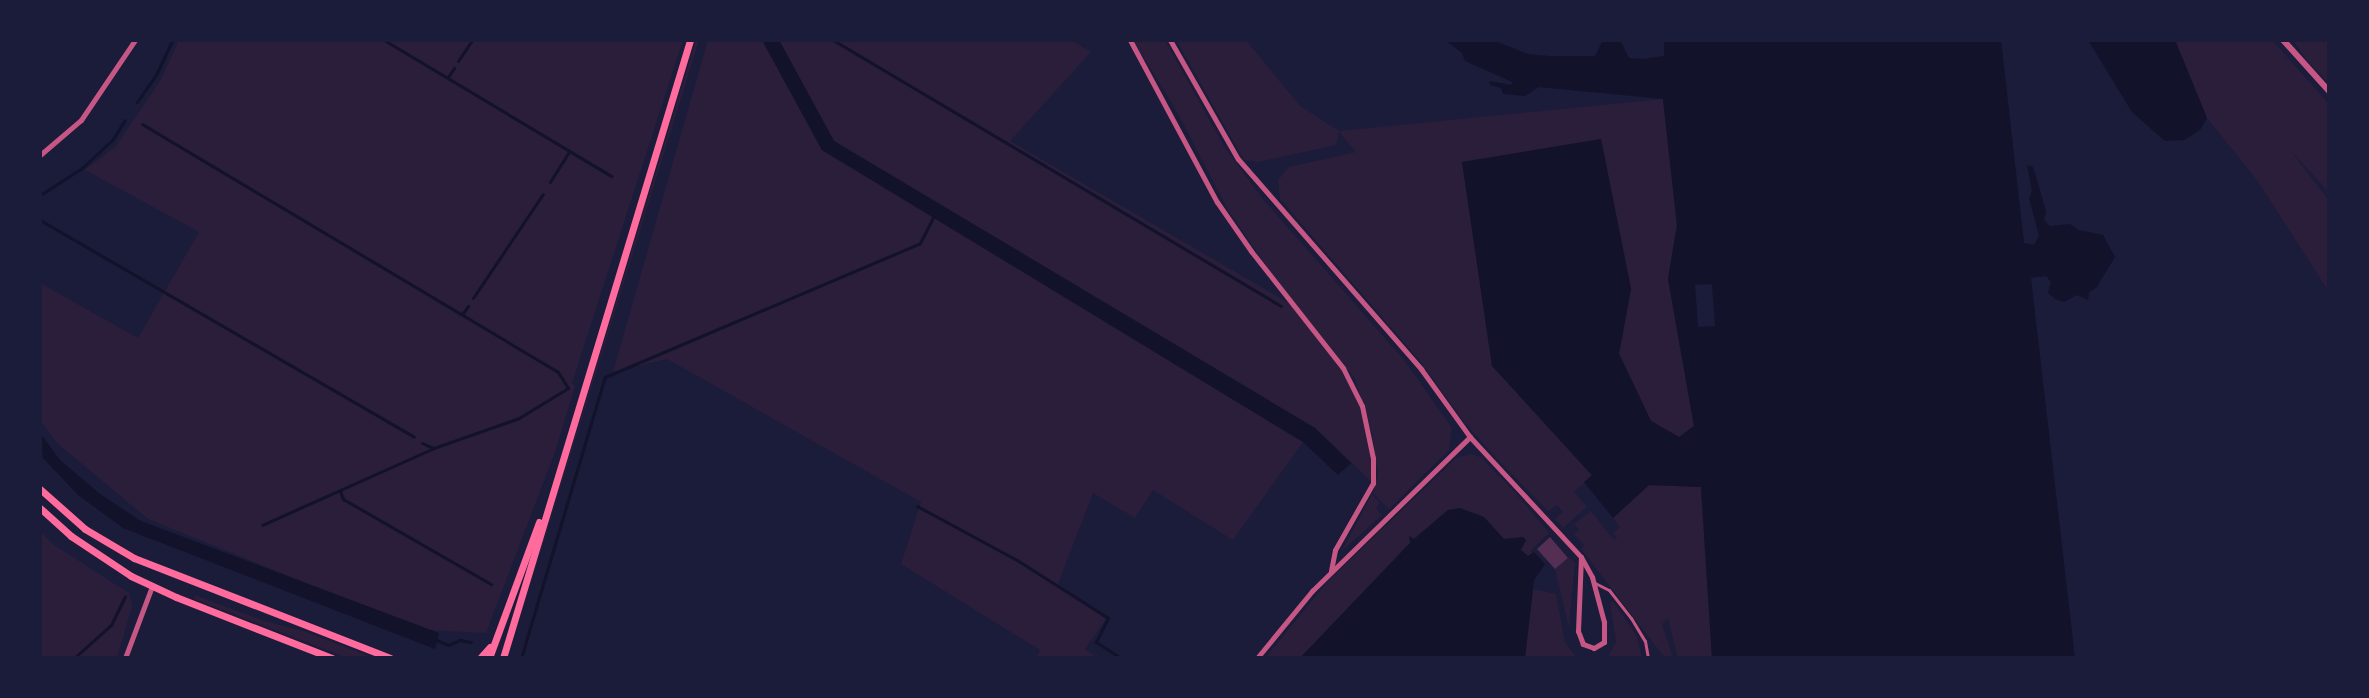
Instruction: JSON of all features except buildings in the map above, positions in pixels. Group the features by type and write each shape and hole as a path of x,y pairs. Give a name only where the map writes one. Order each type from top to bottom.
{"main road":[{"path":"503,658 537,550 544,513 690,40"},
{"path":"40,489 97,537 159,569 390,658"},
{"path":"40,508 94,552 152,586 332,658"},
{"path":"489,658 527,548 544,513"},
{"path":"152,586 159,569"},
{"path":"480,658 496,638"}],"street":[{"path":"40,155 81,120 135,40"},
{"path":"1130,40 1217,202 1251,251 1343,368 1362,406 1372,450 1373,483 1335,550 1331,571"},
{"path":"1170,40 1238,159 1421,369 1470,437 1581,557 1594,583 1605,635 1604,642 1594,648 1583,644 1578,631 1581,557"},
{"path":"2283,40 2329,91"},
{"path":"1257,658 1331,571 1470,437"},
{"path":"125,658 152,586"}],"lane":[{"path":"1594,583 1605,586 1622,606 1645,641 1648,658"}],"shaded area":[{"path":"179,40 683,40 572,383 575,386 555,452 486,633 422,630 148,519 57,443 40,420 40,283 138,338 199,232 85,170 116,146 160,81"},
{"path":"696,40 699,40 508,658 551,516"},
{"path":"708,40 762,40 822,150 1303,442 1233,540 1153,490 1135,518 1093,493 1058,584 1106,619 1085,649 1098,658 1036,658 1040,650 901,564 921,502 667,359 613,372"},
{"path":"762,40 779,40 834,141 1315,428 1351,463 1338,475 1303,442 822,150"},
{"path":"779,40 1071,40 1091,52 1010,141 1294,306 1352,382 1371,442 1373,483 1315,428 834,141"},
{"path":"1133,40 1165,40 1225,148 1262,198 1404,360 1452,428 1449,450 1389,509 1373,493 1378,475 1372,433 1355,379 1271,273 1228,210 1176,110"},
{"path":"1176,40 1246,40 1300,106 1339,131 1663,99 1677,225 1668,279 1694,426 1679,437 1651,421 1619,353 1631,289 1601,139 1462,162 1492,365 1592,476 1574,492 1587,507 1563,528 1555,519 1563,512 1557,505 1548,511 1497,459 1464,422 1419,360 1280,199 1278,180 1289,167 1356,152 1339,132 1336,145 1258,162 1244,160"},
{"path":"1445,40 1493,40 1528,54 1595,56 1603,40 1620,40 1629,58 1644,59 1664,56 1664,40 2001,40 2024,243 2034,245 2039,236 2029,198 2032,191 2027,165 2033,167 2046,211 2044,220 2050,226 2070,224 2079,230 2103,235 2115,257 2096,288 2089,292 2088,300 2077,295 2064,302 2055,299 2048,293 2051,282 2046,276 2031,278 2075,658 1712,658 1701,487 1649,485 1613,518 1584,482 1592,475 1492,366 1462,162 1601,139 1631,289 1619,354 1651,421 1679,437 1694,426 1668,279 1677,225 1663,99 1539,87 1525,96 1503,94 1501,88 1490,85 1489,81 1512,85 1512,82 1465,61 1462,53"},
{"path":"2088,40 2175,40 2207,118 2200,130 2184,140 2165,141 2132,112"},
{"path":"2175,40 2272,40 2329,104 2329,192 2291,151 2329,201 2329,292 2257,180 2207,118"},
{"path":"2293,40 2329,40 2329,83 2308,62"},
{"path":"40,433 60,460 100,494 141,521 439,633 435,649 123,528 78,495 43,458"},
{"path":"1471,454 1480,457 1515,492 1549,533 1531,550 1533,553 1527,556 1521,550 1523,537 1505,540 1448,510 1414,539 1410,537 1410,543 1300,658 1265,658 1328,581 1456,458"},
{"path":"1649,485 1701,487 1712,658 1678,658 1668,619 1662,624 1673,658 1665,658 1581,549 1584,545 1574,534 1579,530 1574,524 1591,511 1614,540 1617,537 1613,533 1620,527 1613,518"},
{"path":"1372,494 1380,503 1376,508 1382,515 1341,552"},
{"path":"1460,508 1484,517 1504,539 1523,537 1526,540 1521,550 1528,556 1534,552 1545,564 1534,580 1525,658 1300,658 1410,543 1409,536 1414,539 1448,510"},
{"path":"40,531 54,545 129,593 132,606 117,658 40,658"},
{"path":"1569,557 1575,563 1569,628 1555,569"},
{"path":"1533,589 1556,594 1565,642 1577,658 1525,658"},
{"path":"195,595 374,658 348,658 194,599"},
{"path":"1613,601 1637,637 1642,658 1607,658 1616,642 1610,603"}],"pier":[{"path":"1712,284 1715,326 1698,327 1695,285"}],"waterway":[{"path":"137,102 156,75 172,40"},
{"path":"384,40 611,176"},
{"path":"458,61 472,40"},
{"path":"833,40 1281,306"},
{"path":"448,77 454,68"},
{"path":"40,195 82,168 113,139 125,120"},
{"path":"142,124 558,372 568,388 519,418 434,448 262,525"},
{"path":"550,182 569,151"},
{"path":"473,298 543,194"},
{"path":"521,658 605,377 920,243 935,214"},
{"path":"40,220 414,437"},
{"path":"463,313 468,306"},
{"path":"422,443 433,448"},
{"path":"340,491 343,499 491,584"},
{"path":"917,506 1017,560 1108,618 1096,642 1121,658"},
{"path":"74,658 111,625 125,596"},
{"path":"434,639 448,645 460,640 471,642"}]}
